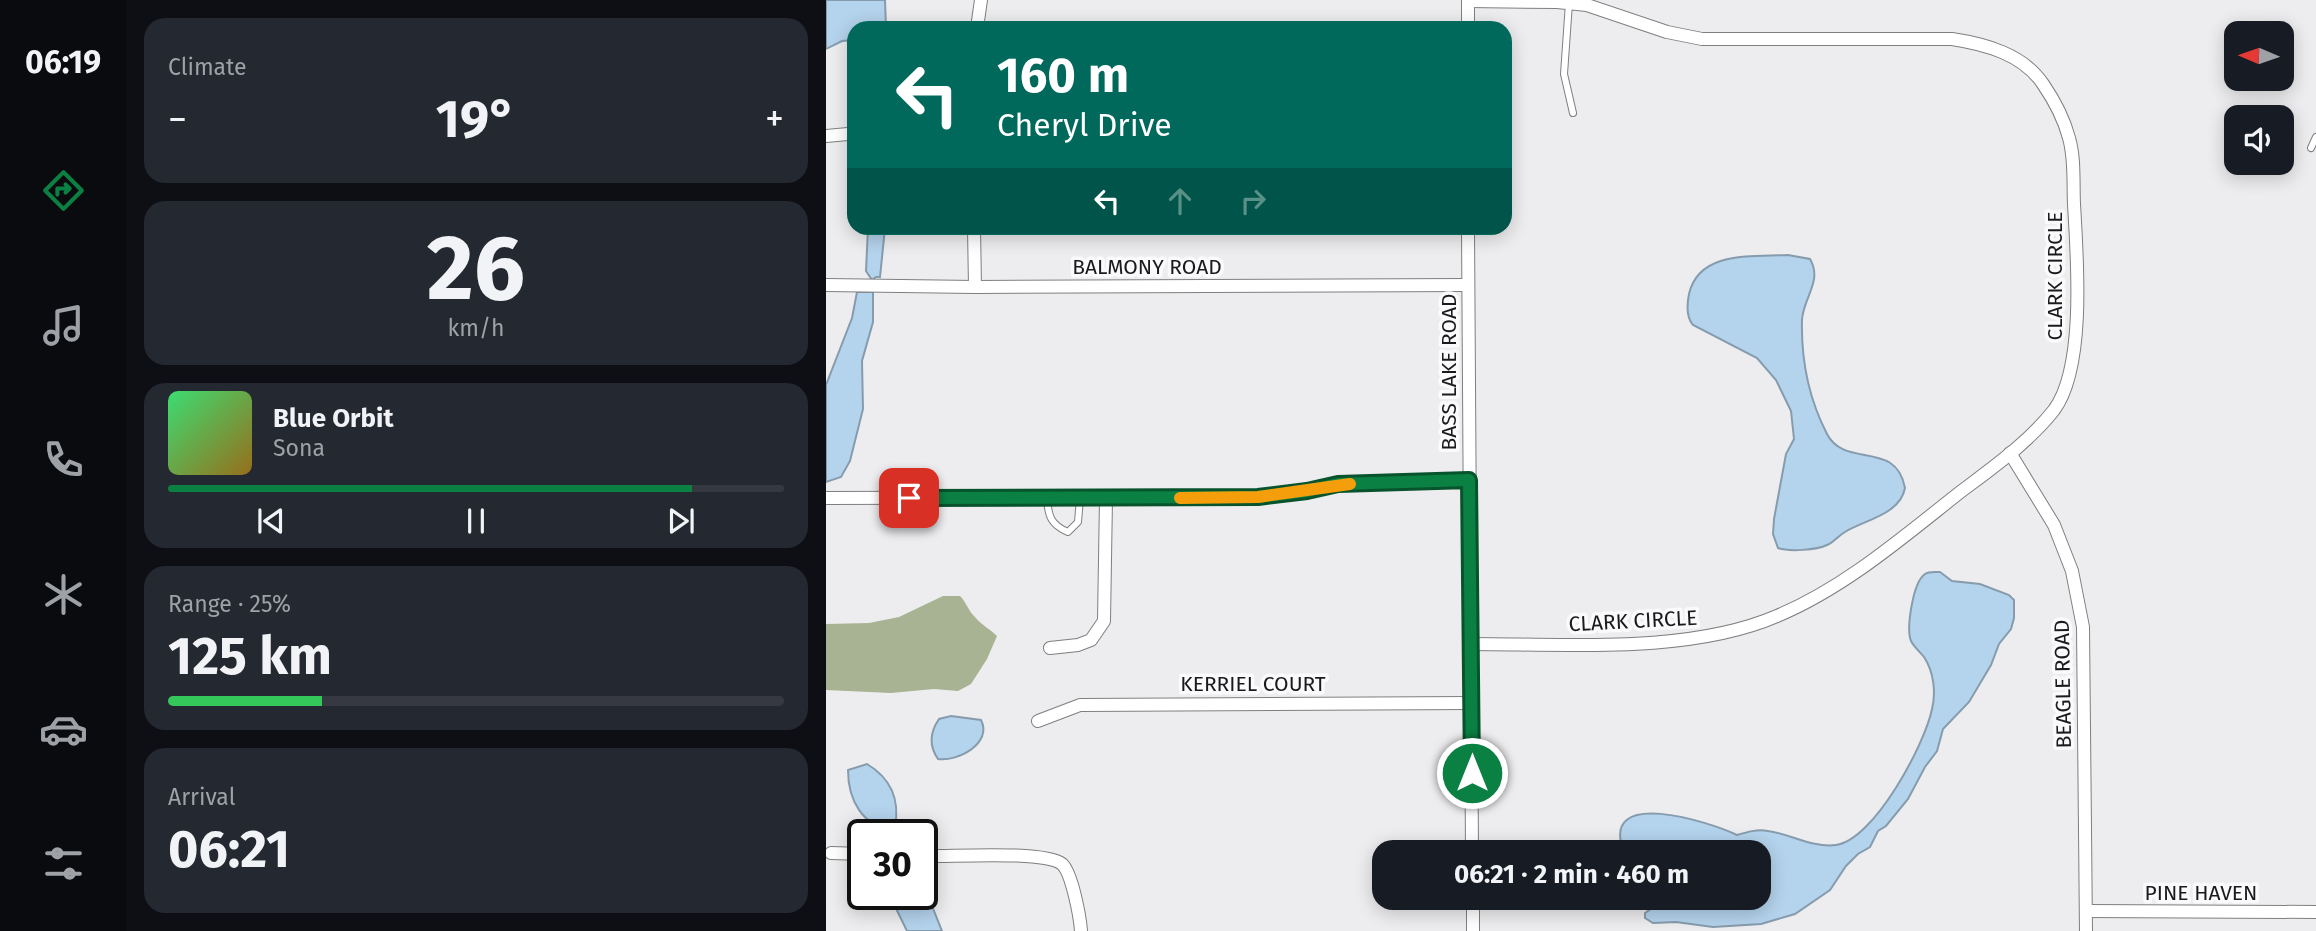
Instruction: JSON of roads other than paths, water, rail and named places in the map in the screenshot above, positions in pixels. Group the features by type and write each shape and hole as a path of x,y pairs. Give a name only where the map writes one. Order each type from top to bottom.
{"street":[{"path":"978,21 982,0"},
{"path":"1468,0 1468,21"},
{"name":"CLARK CIRCLE","path":"1468,0 1587,5 1667,33 1702,39 1952,38 1983,44 2012,56 2042,81 2060,113 2070,141 2077,301 2073,359 2066,385 2055,408 2010,453 1873,559 1825,592 1775,617 1742,629 1704,638 1660,642 1471,644"},
{"path":"826,136 847,134"},
{"path":"975,235 975,287"},
{"name":"BASS LAKE ROAD","path":"1468,235 1472,840"},
{"name":"BALMONY ROAD","path":"826,285 1468,285"},
{"name":"BEAGLE ROAD","path":"2010,453 2054,525 2072,571 2083,627 2086,931"},
{"path":"826,498 1258,497 1338,484 1469,480"},
{"path":"1050,648 1078,645 1091,640 1104,621 1106,498"},
{"name":"KERRIEL COURT","path":"1038,722 1080,705 1471,703"},
{"path":"831,853 847,854"},
{"path":"938,856 1015,856 1049,859 1062,865 1070,878 1081,931"},
{"path":"1473,910 1473,931"},
{"name":"PINE HAVEN","path":"2086,911 2316,912"}],"lane":[{"path":"1569,3 1564,74 1573,113"},
{"path":"2311,148 2316,137"},
{"path":"1047,498 1048,512 1057,527 1068,532 1078,522 1080,498"}],"water":[{"path":"826,0 885,0 886,21 847,21 847,41 826,49"},
{"path":"868,235 884,235 880,277 872,280 866,271"},
{"path":"1788,255 1810,259 1813,267 1813,282 1802,320 1803,350 1811,393 1827,434 1835,444 1846,450 1892,464 1900,473 1905,488 1902,497 1889,511 1845,532 1827,545 1803,550 1778,548 1773,534 1786,454 1794,439 1791,411 1776,380 1757,358 1693,325 1688,310 1689,294 1695,280 1715,263 1744,257"},
{"path":"857,292 873,292 873,322 862,361 863,409 850,461 841,477 826,482 826,385 852,318"},
{"path":"1928,572 1940,572 1952,581 1980,584 2009,595 2014,600 2014,618 2011,629 1999,644 1991,665 1969,702 1943,729 1937,751 1908,799 1886,826 1878,831 1870,847 1846,866 1830,890 1795,914 1761,924 1713,927 1676,922 1653,923 1645,918 1645,913 1649,910 1771,910 1771,840 1622,840 1620,832 1627,820 1641,814 1661,814 1683,817 1737,835 1764,830 1810,843 1836,845 1851,839 1866,827 1881,809 1909,766 1932,709 1932,676 1924,657 1911,641 1909,626 1917,586"},
{"path":"951,716 981,720 982,736 972,749 964,754 938,759 932,744 934,729 939,719"},
{"path":"867,764 883,776 895,799 896,819 866,818 854,801 848,770"},
{"path":"897,910 934,910 942,931 907,931"}]}
